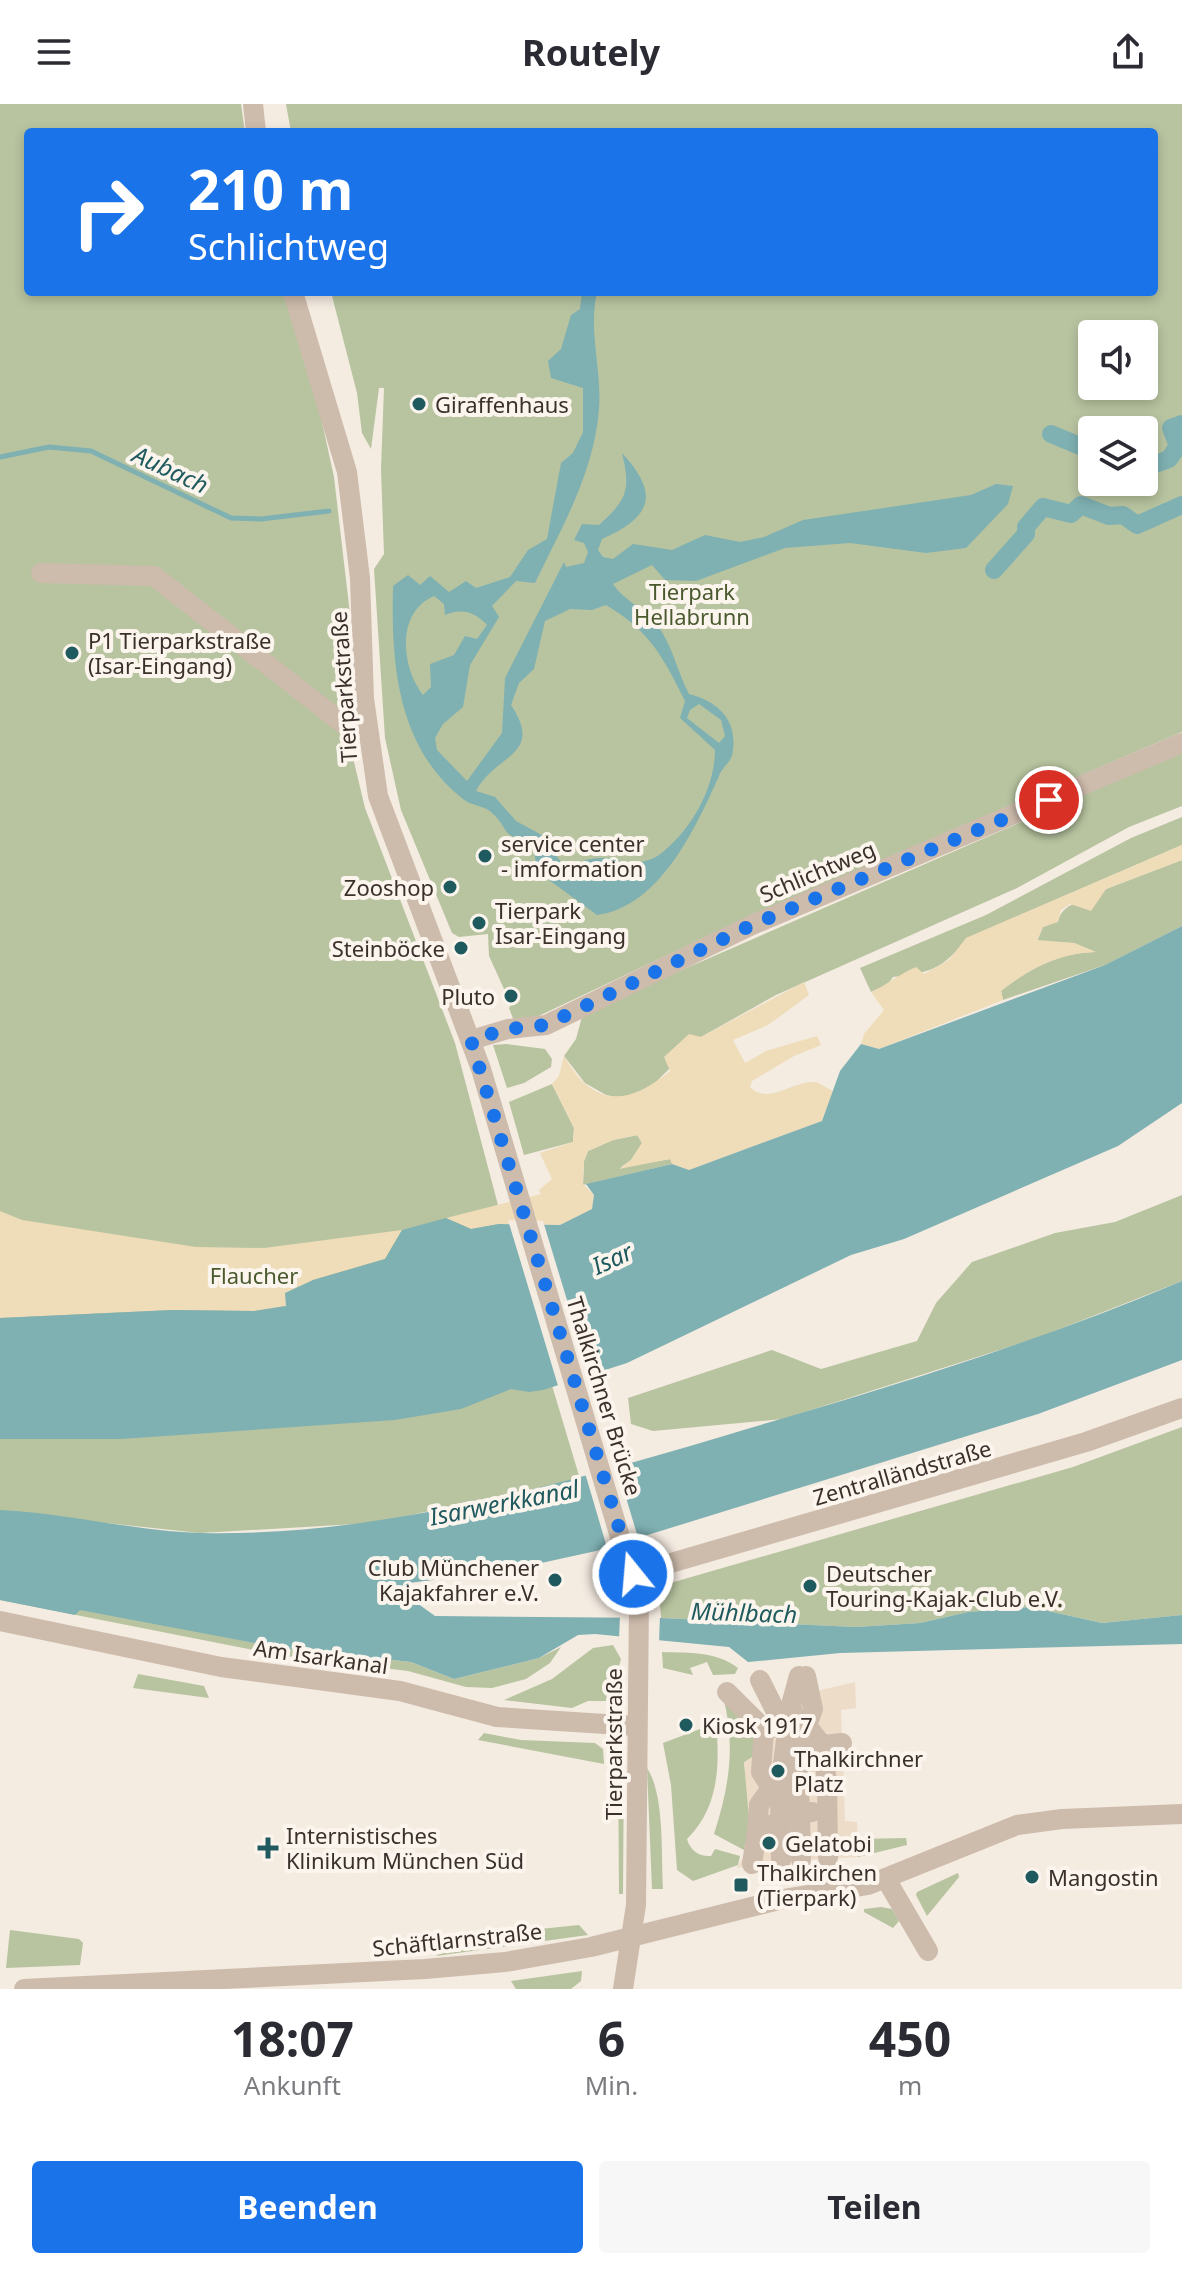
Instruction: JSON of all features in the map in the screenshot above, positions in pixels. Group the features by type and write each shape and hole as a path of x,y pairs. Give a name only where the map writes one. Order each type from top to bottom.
{"street":[{"path":"253,104 256,128"},
{"name":"Tierparkstraße","path":"294,296 335,422 347,472 360,578 367,731 372,768 388,828 481,1069"},
{"path":"41,573 154,576 346,726 367,731"},
{"name":"Schlichtweg","path":"471,1040 508,1029 546,1025 752,925 1182,743"},
{"name":"Thalkirchner Brücke","path":"481,1069 627,1553"},
{"name":"Zentralländstraße","path":"633,1574 1071,1447 1182,1408"},
{"name":"Tierparkstraße","path":"623,1989 636,1905 639,1601 627,1553"},
{"name":"Am Isarkanal","path":"0,1621 221,1667 400,1691 497,1717 636,1726"},
{"path":"783,1787 761,1772 788,1729 813,1709 803,1676"},
{"path":"760,1680 788,1729 783,1787 792,1815 791,1860"},
{"path":"727,1692 788,1729 833,1744 836,1782 828,1811 828,1858"},
{"path":"749,1859 757,1831 759,1805 783,1787 836,1782"},
{"path":"757,1831 792,1815 828,1811"},
{"name":"Schäftlarnstraße","path":"24,1989 221,1985 505,1962 886,1879 1017,1825 1062,1819 1182,1814"},
{"path":"886,1879 928,1951"}],"green space":[{"name":"Flaucher","path":"0,104 241,104 244,128 24,128 24,296 284,296 318,404 334,477 350,614 346,697 349,741 365,808 455,1043 498,1205 580,1479 373,1523 200,1533 96,1522 217,1635 281,1648 411,1662 454,1679 539,1658 561,1647 550,1663 526,1679 492,1688 466,1687 408,1671 284,1656 0,1600"},
{"name":"Tierpark Hellabrunn","path":"286,104 1182,104 1182,732 731,925 526,1022 514,1021 509,1008 516,998 512,991 504,989 489,956 488,934 459,937 452,933 401,810 385,738 374,569 384,554 381,469 384,388 379,388 371,449 362,433 357,393 332,296 1158,296 1158,128 290,128"},
{"path":"1182,752 1182,806 1129,827 1017,888 776,995 701,1037 649,1089 625,1099 606,1095 585,1083 564,1056 576,1039 583,1013"},
{"path":"1182,817 1182,845 967,938 936,967 893,977 887,985 871,992 860,968 986,915 1131,838"},
{"path":"1182,860 1182,926 1105,965 1003,1000 1001,991 1033,969 1069,955 1095,952 1074,943 1037,941 1043,927 1058,921 1066,908"},
{"path":"493,1045 545,1049 552,1059 551,1067 524,1083 507,1088"},
{"path":"552,1084 574,1128 573,1142 524,1155 509,1102"},
{"path":"638,1135 642,1143 631,1160 621,1167 671,1159 672,1164 583,1185 584,1161 588,1151 613,1140"},
{"path":"1182,1195 1182,1281 1037,1338 783,1419 653,1431 631,1424 628,1398 772,1350 821,1369 917,1341 936,1303 972,1262 1055,1233 1115,1222"},
{"path":"1182,1427 1182,1615 1102,1623 1030,1607 968,1612 920,1623 856,1627 661,1618 659,1590 674,1582 1073,1467"},
{"path":"613,1645 621,1659 609,1701 588,1701 572,1708 504,1700 552,1679 593,1648"},
{"path":"662,1652 721,1658 738,1668 735,1674 713,1675 707,1662 690,1668 693,1675 663,1668"},
{"path":"138,1674 204,1686 209,1698 133,1688"},
{"path":"723,1697 754,1729 754,1756 744,1763 751,1817 744,1850 714,1834 724,1800 729,1766 729,1732"},
{"path":"716,1723 718,1754 715,1785 706,1814 687,1839 693,1850 703,1855 711,1856 715,1849 740,1856 738,1865 693,1881 677,1870 671,1785 663,1743"},
{"path":"484,1733 521,1740 595,1743 603,1749 604,1764 478,1740"},
{"path":"618,1737 624,1745 623,1894 619,1894"},
{"path":"647,1768 659,1809 663,1889 652,1889"},
{"path":"906,1838 907,1845 858,1857 858,1839"},
{"path":"958,1873 959,1877 927,1916 917,1892"},
{"path":"864,1909 892,1909 899,1921 893,1928 864,1912"},
{"path":"579,1925 588,1935 436,1956 470,1936"},
{"path":"10,1930 79,1939 83,1943 80,1965 6,1968"},
{"path":"582,1971 581,1981 571,1989 516,1989 511,1981"}],"sand":[{"path":"1182,845 1182,860 1106,889 1091,911 1070,904 1061,910 1058,922 1043,927 1037,940 1074,943 1096,952 1070,955 1046,963 1001,991 1003,1000 879,1049 861,1044 864,1034 884,1010 871,992 916,967 924,974 949,960 966,938"},
{"path":"804,982 809,995 768,1025 733,1040 745,1063 766,1051 817,1036 821,1045 794,1056 752,1081 750,1087 765,1094 815,1082 833,1091 822,1121 689,1170 672,1164 670,1159 619,1169 631,1160 642,1143 637,1135 613,1140 588,1151 584,1161 583,1184 594,1195 592,1209 560,1225 499,1224 471,1229 446,1218 541,1194 539,1190 552,1179 540,1153 573,1142 574,1128 552,1084 559,1076 564,1056 575,1073 599,1093 612,1096 640,1091 670,1071 664,1057 689,1034 701,1037"},
{"path":"0,1211 22,1220 196,1247 264,1248 402,1230 385,1259 313,1280 286,1306 254,1311 172,1310 0,1318"}],"shaded area":[{"name":"Thalkirchner Platz","path":"813,1675 817,1691 855,1682 856,1708 841,1710 845,1821 857,1822 858,1857 767,1862 737,1868 751,1842 744,1762 754,1756 754,1729 723,1697 733,1684 745,1703 766,1720 771,1710 756,1681 770,1679 767,1688 785,1710 794,1676"}],"water":[{"path":"582,296 596,296 594,336 599,409 596,433 584,477 535,583 516,581 492,606 499,617 470,665 463,707 443,724 435,738 437,750 467,781 502,733 505,678 564,562 566,567 584,563 588,552 584,543 574,540 582,524 599,525 621,501 626,485 622,453 646,492 645,503 632,522 602,539 598,550 603,557 613,559 633,544 672,550 705,535 740,542 764,537 803,520 971,495 996,484 1013,486 1008,504 966,548 926,553 850,543 785,548 696,581 665,580 652,565 613,584 658,626 689,694 708,701 723,713 732,729 733,750 673,862 639,897 619,909 597,915 538,872 532,843 509,834 491,812 463,799 441,778 424,755 411,729 402,702 394,645 393,586 408,575 420,585 430,576 449,592 466,581 476,588 510,577 528,550 547,539 561,463 573,453 583,432 583,388 551,378 548,361 561,349 571,315 580,309","holes":["434,596 444,604 445,615 468,612 487,625 477,639 465,636 454,655 430,664 431,687 423,695 410,670 406,641 408,627 413,614","606,605 634,625 654,646 685,701 680,718 715,750 714,765 699,808 681,834 659,855 628,865 604,858 564,866 540,834 516,821 495,797 476,791 484,779 520,745 523,735 511,705 519,683 534,669 545,621 570,609 592,610","699,704 721,720 725,736 719,743 687,718 690,710"]},
{"name":"Isar","path":"1182,926 1182,1103 1118,1146 904,1239 851,1255 627,1363 543,1390 529,1392 511,1389 461,1409 395,1420 121,1439 0,1439 0,1318 172,1310 254,1311 286,1306 285,1293 313,1280 385,1259 402,1230 446,1218 471,1229 499,1224 560,1225 592,1209 594,1195 586,1184 672,1164 689,1170 822,1121 840,1071 861,1044 879,1049 1105,965"},
{"name":"Isarwerkkanal","path":"1182,1281 1182,1360 1038,1414 596,1551 505,1571 409,1583 407,1589 410,1598 435,1616 661,1618 856,1627 920,1623 968,1612 1030,1607 1102,1623 1182,1615 1182,1644 840,1653 748,1662 729,1647 595,1634 578,1635 539,1658 454,1679 411,1662 281,1648 80,1610 75,1615 0,1600 0,1510 201,1533 270,1532 408,1516 614,1468 857,1396 1021,1343"}],"pier":[{"path":"508,1220 543,1221 591,1379 559,1389"},
{"path":"616,1464 639,1541 608,1551 585,1473"},
{"path":"620,1614 660,1614 659,1644 619,1640"}],"waterway":[{"path":"1158,463 1169,459 1178,446 1171,428 1182,424"},
{"path":"1051,434 1078,445"},
{"name":"Aubach","path":"0,457 49,447 91,451 231,518 261,519 329,511"},
{"path":"994,570 1026,534 1026,527 1043,507 1071,514 1081,505 1109,516 1123,515 1137,525 1182,505"}],"place":[{"name":"Giraffenhaus","path":"419,404"},
{"name":"P1 Tierparkstraße (Isar-Eingang)","path":"72,653"},
{"name":"service center - imformation","path":"485,856"},
{"name":"Zooshop","path":"450,887"},
{"name":"Tierpark Isar-Eingang","path":"479,923"},
{"name":"Steinböcke","path":"461,948"},
{"name":"Pluto","path":"511,996"},
{"name":"Club Münchener Kajakfahrer e.V.","path":"555,1580"},
{"name":"Deutscher Touring-Kajak-Club e.V.","path":"810,1586"},
{"name":"Kiosk 1917","path":"686,1725"},
{"name":"Thalkirchner Platz","path":"778,1771"},
{"name":"Gelatobi","path":"769,1843"},
{"name":"Internistisches Klinikum München Süd","path":"268,1848"},
{"name":"Mangostin","path":"1032,1877"},
{"name":"Thalkirchen (Tierpark)","path":"741,1885"}],"route":[{"path":"633,1574 471,1040 508,1029 546,1025 752,925 1049,800"}],"water label":[{"name":"Mühlbach","path":"744,1612"}]}
